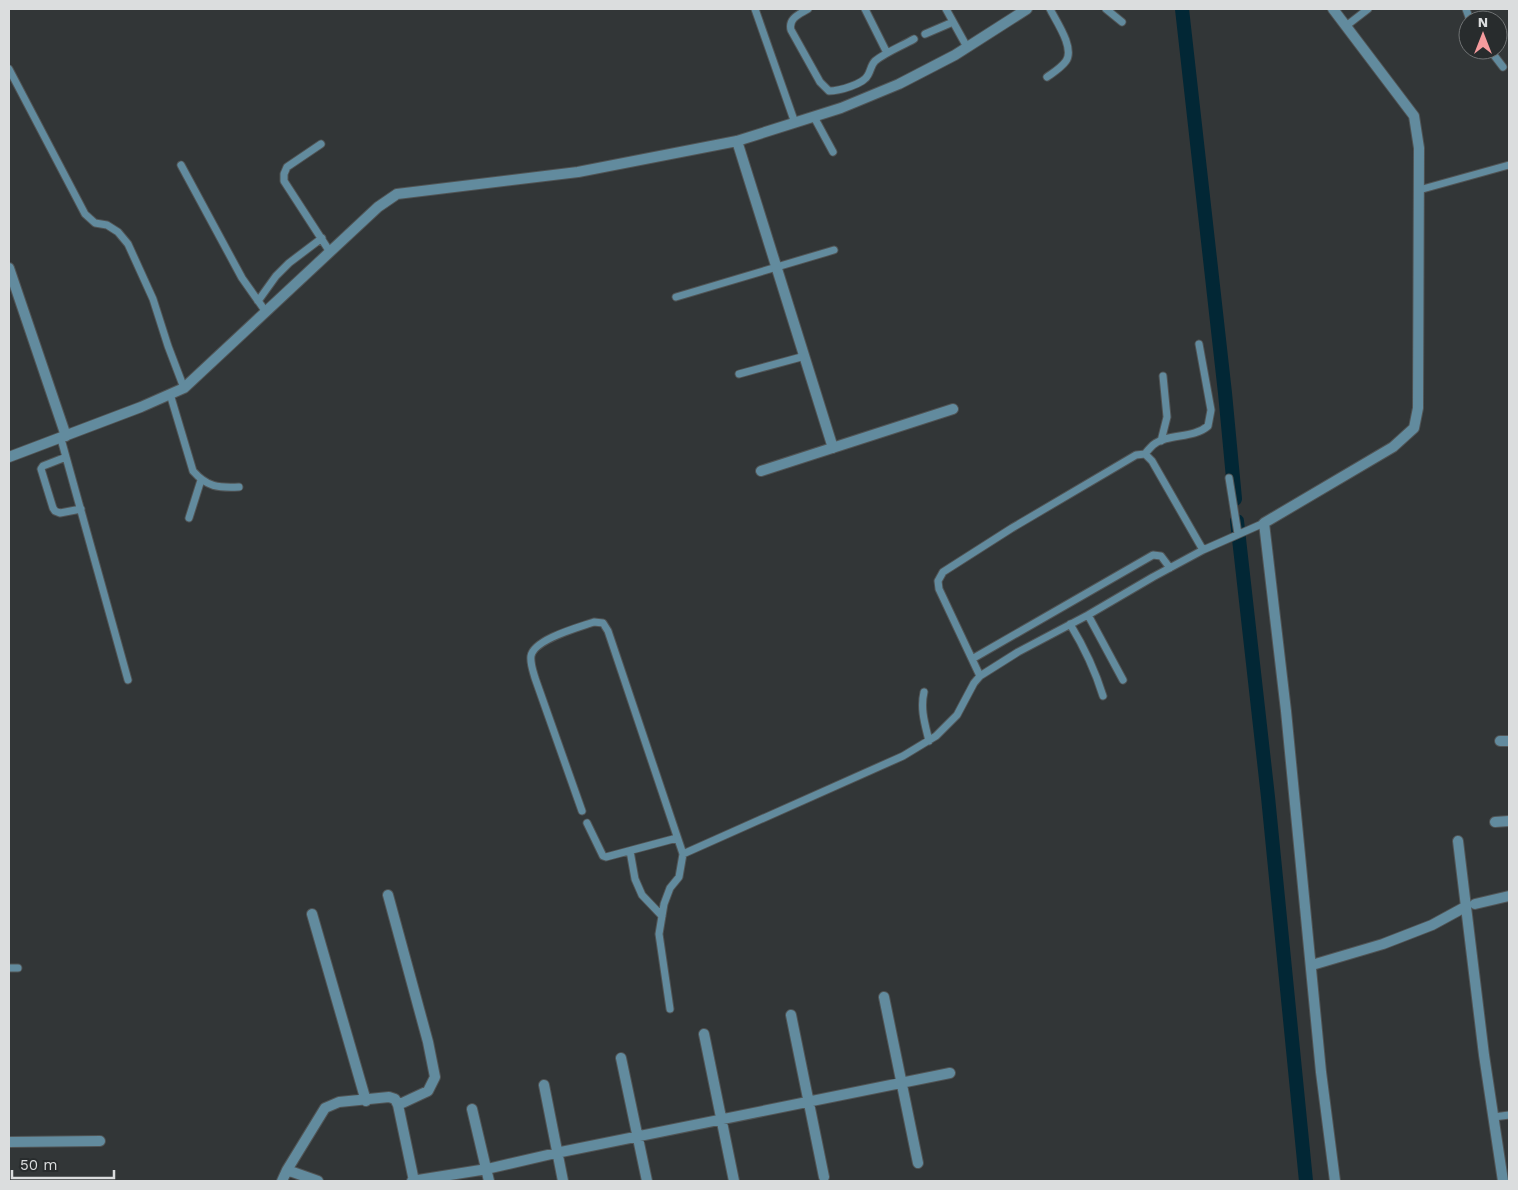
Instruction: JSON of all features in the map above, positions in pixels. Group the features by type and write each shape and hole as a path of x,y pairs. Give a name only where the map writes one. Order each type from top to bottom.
{"street":[{"path":"9,457 184,388 378,206 397,194 578,172 737,141 841,108 899,84 967,47 1027,9"},
{"path":"1333,9 1414,116 1420,148 1420,374 1418,408 1414,428 1393,447 1261,525 1286,711 1321,1072 1335,1181"},
{"path":"737,141 833,448"},
{"path":"9,268 63,437"},
{"path":"760,471 953,409"},
{"path":"1495,822 1509,821"},
{"path":"1458,840 1470,906 1484,1055 1503,1181"},
{"path":"388,895 428,1042 435,1077 428,1091 398,1105"},
{"path":"1312,965 1383,944 1432,925 1470,906 1509,896"},
{"path":"312,914 366,1101"},
{"path":"884,997 918,1163"},
{"path":"791,1015 824,1177"},
{"path":"704,1034 734,1181"},
{"path":"621,1058 647,1181"},
{"path":"282,1181 324,1108 339,1102 395,1099 398,1105 413,1181 487,1169 638,1136 950,1074"},
{"path":"544,1085 563,1181"},
{"path":"472,1108 489,1181"},
{"path":"9,1142 100,1141"},
{"path":"287,1170 318,1181"}],"lane":[{"path":"755,9 795,123"},
{"path":"808,9 796,16 790,26 811,67 826,90 829,91 841,90 864,80 868,76 874,61 914,39"},
{"path":"865,9 887,53"},
{"path":"946,9 967,47"},
{"path":"1047,77 1061,67 1069,54 1066,39 1050,9"},
{"path":"1106,9 1122,22"},
{"path":"1346,26 1368,9"},
{"path":"925,34 953,22"},
{"path":"1498,60 1503,67"},
{"path":"9,69 85,214 95,223 107,225 118,232 128,244 153,299 184,388"},
{"path":"814,117 833,152"},
{"path":"321,144 287,167 284,180 330,252"},
{"path":"181,165 242,278 266,312"},
{"path":"1419,190 1509,165"},
{"path":"258,301 276,276 289,263 322,238"},
{"path":"676,297 834,250"},
{"path":"980,676 938,589 938,581 943,572 1012,528 1136,455 1145,454 1153,445 1161,441 1202,431 1208,426 1211,410 1199,344"},
{"path":"739,374 804,356"},
{"path":"1161,441 1167,417 1163,376"},
{"path":"170,394 193,471 201,480 218,488 239,488"},
{"path":"63,437 66,457 128,680"},
{"path":"1145,454 1152,461 1203,550"},
{"path":"66,457 43,466 41,469 42,476 55,511 60,513 81,509"},
{"path":"1229,478 1242,533"},
{"path":"189,518 201,480"},
{"path":"683,854 903,756 936,736 957,715 974,683 980,676 1018,652 1203,550 1261,525"},
{"path":"972,659 1153,555 1161,556 1170,568"},
{"path":"1088,615 1123,680"},
{"path":"582,811 536,678 531,656 533,650 542,642 594,622 603,623 608,631 683,854 679,877 670,888 664,904 659,934 670,1009"},
{"path":"1070,624 1084,647 1096,673 1103,696"},
{"path":"924,692 922,700 923,714 929,741"},
{"path":"587,823 603,856 618,855 677,838"},
{"path":"630,851 635,878 642,895 662,916"},
{"path":"9,968 18,968"},
{"path":"1494,1117 1509,1115"}],"waterway":[{"path":"1182,9 1235,499"},
{"path":"1237,521 1268,797 1306,1181"}]}
